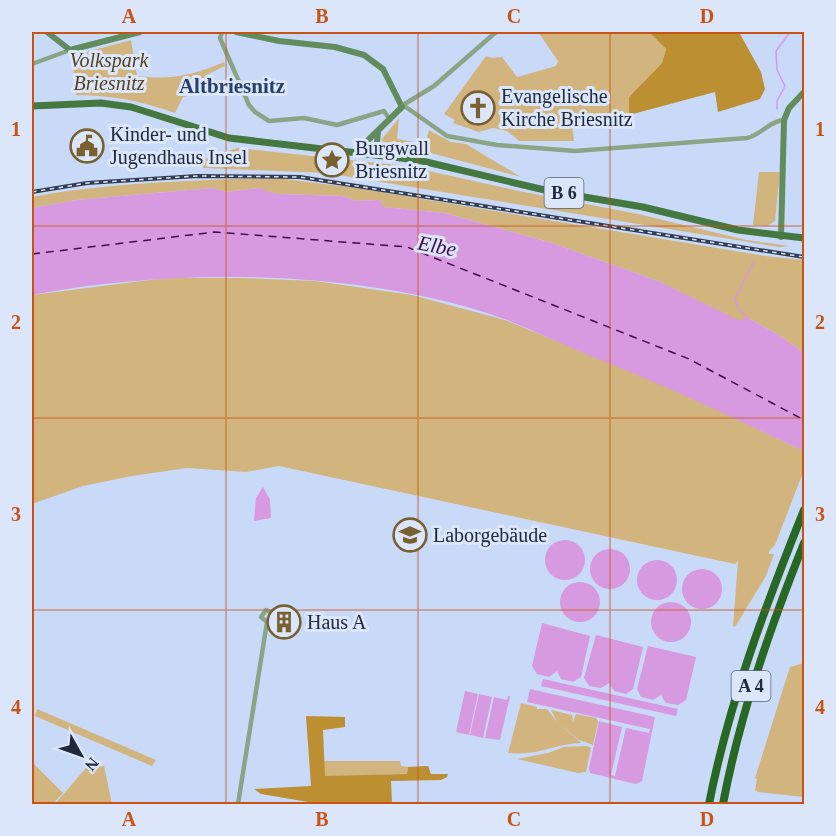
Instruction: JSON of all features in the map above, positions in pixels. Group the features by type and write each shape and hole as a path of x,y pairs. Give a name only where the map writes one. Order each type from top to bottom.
{"highway":[{"name":"A 4","path":"709,804 732,702 804,510"},
{"name":"A 4","path":"723,804 744,708 804,543"}],"main road":[{"name":"B 6","path":"32,106 98,103 118,105 154,113 229,138 388,156 781,237 804,238"}],"street":[{"path":"47,32 70,50"},
{"path":"32,64 70,50 128,33 140,32"},
{"path":"222,32 220,38 249,105 262,117 276,122 304,118 337,125 384,111 391,120"},
{"path":"236,32 335,47 364,55 383,69 403,105 447,136 468,141 589,151 747,138 775,121 784,120"},
{"path":"360,153 361,147 391,120 403,105 434,86 496,32"},
{"path":"781,237 784,120 789,108 804,92"},
{"path":"378,131 377,143 388,156"},
{"path":"238,804 267,622"}],"green space":[{"path":"538,32 649,32 666,49 662,63 629,97 629,115 572,123 574,141 519,141 507,131 493,128 479,132 453,123 455,120 444,114 486,56 502,57 517,77 556,66 558,61"},
{"name":"Volkspark Briesnitz","path":"131,40 137,76 171,77 191,74 224,62 225,66 206,75 212,91 183,97 175,113 126,100 76,95 72,56"},
{"path":"399,118 397,139 425,144 429,130 451,142 466,144 521,177 412,148 383,144 382,139"},
{"path":"237,148 406,166 638,214 746,240 790,246 779,247 326,173 203,168 202,160"},
{"path":"759,172 780,172 775,221 767,226 753,225"},
{"path":"234,179 285,179 357,188 765,256 804,260 804,353 777,334 748,318 738,321 658,281 552,243 444,213 383,207 379,200 356,201 342,196 278,194 257,188 227,192 212,188 76,200 32,208 32,197 82,189"},
{"path":"165,278 315,281 412,295 505,320 665,385 804,451 804,470 775,545 769,551 769,554 774,554 766,576 735,627 733,626 738,561 735,564 279,466 246,472 187,468 132,476 83,486 32,504 32,295"},
{"path":"804,663 804,797 758,792 755,790 757,779 755,778 790,667"},
{"path":"521,703 537,707 537,709 547,709 557,722 551,710 572,715 573,722 576,714 596,718 598,722 593,745 580,740 581,742 560,724 581,743 529,753 508,753"},
{"path":"37,709 156,760 152,766 35,716"},
{"path":"587,746 591,748 586,772 578,773 517,759 548,753 564,747"},
{"path":"324,761 400,761 401,766 408,767 407,774 324,777"},
{"path":"32,762 63,793 53,804 32,804"},
{"path":"91,762 104,766 112,804 55,804"}],"shaded area":[{"path":"649,32 739,32 761,72 765,89 760,99 718,112 715,92 629,115 629,97 662,63 666,49"},
{"path":"306,716 345,717 345,727 323,730 325,776 407,774 408,767 428,766 431,774 448,774 447,777 441,780 391,781 392,803 399,804 320,804 261,794 254,789 311,786"}],"water":[{"name":"Elbe","path":"212,188 227,192 258,188 278,194 342,196 356,201 379,200 384,207 444,213 552,243 658,281 738,320 748,318 777,334 804,353 804,451 624,369 507,320 452,303 394,291 333,282 209,277 88,286 32,295 32,208 76,200"},
{"path":"263,487 270,500 271,518 254,521 256,498"},
{"path":"565,540 573,541 579,546 584,552 584,568 579,574 573,579 565,580 557,579 551,574 546,568 545,560 546,552 551,546 557,541"},
{"path":"610,549 618,550 624,555 629,561 629,577 624,583 618,588 610,589 602,588 596,583 591,577 590,569 591,561 596,555 602,550"},
{"path":"657,560 671,566 677,580 671,594 657,600 643,594 637,580 643,566"},
{"path":"702,569 716,575 722,589 716,603 702,609 688,603 682,589 688,575"},
{"path":"580,582 588,583 594,588 599,594 599,610 594,616 588,621 580,622 572,621 566,616 561,610 560,602 561,594 566,588 572,583"},
{"path":"671,602 685,608 691,622 685,636 671,642 657,636 651,622 657,608"},
{"path":"542,623 590,636 581,677 573,682 561,679 557,671 549,677 537,674 532,666"},
{"path":"596,635 643,647 633,689 626,694 614,691 609,683 601,688 589,686 584,678"},
{"path":"648,646 696,657 686,700 678,705 666,703 661,695 653,700 641,697 637,689"},
{"path":"543,679 678,709 676,716 541,686"},
{"path":"530,689 655,717 642,781 636,784 590,773 589,768 599,721 622,727 611,775 615,776 626,728 649,733 650,729 527,702"},
{"path":"465,691 478,694 469,735 456,732"},
{"path":"479,694 492,697 483,738 470,735"},
{"path":"510,696 500,740 485,738 494,697 507,700"}],"waterway":[{"path":"777,109 777,101 785,86 777,70 776,51 790,32"},
{"path":"748,318 738,308 735,298 754,262"}],"ferry route":[{"path":"32,254 215,232 407,247 689,359 804,420"}],"railway":[{"path":"32,192 87,183 197,176 300,177 804,257"}],"place":[{"name":"Evangelische Kirche Briesnitz","path":"478,108"},
{"name":"Kinder- und Jugendhaus Insel","path":"87,146"},
{"name":"Burgwall Briesnitz","path":"332,160"},
{"name":"Laborgebäude","path":"410,535"},
{"name":"Haus A","path":"284,622"}],"district":[{"name":"Altbriesnitz","path":"232,86"}]}
